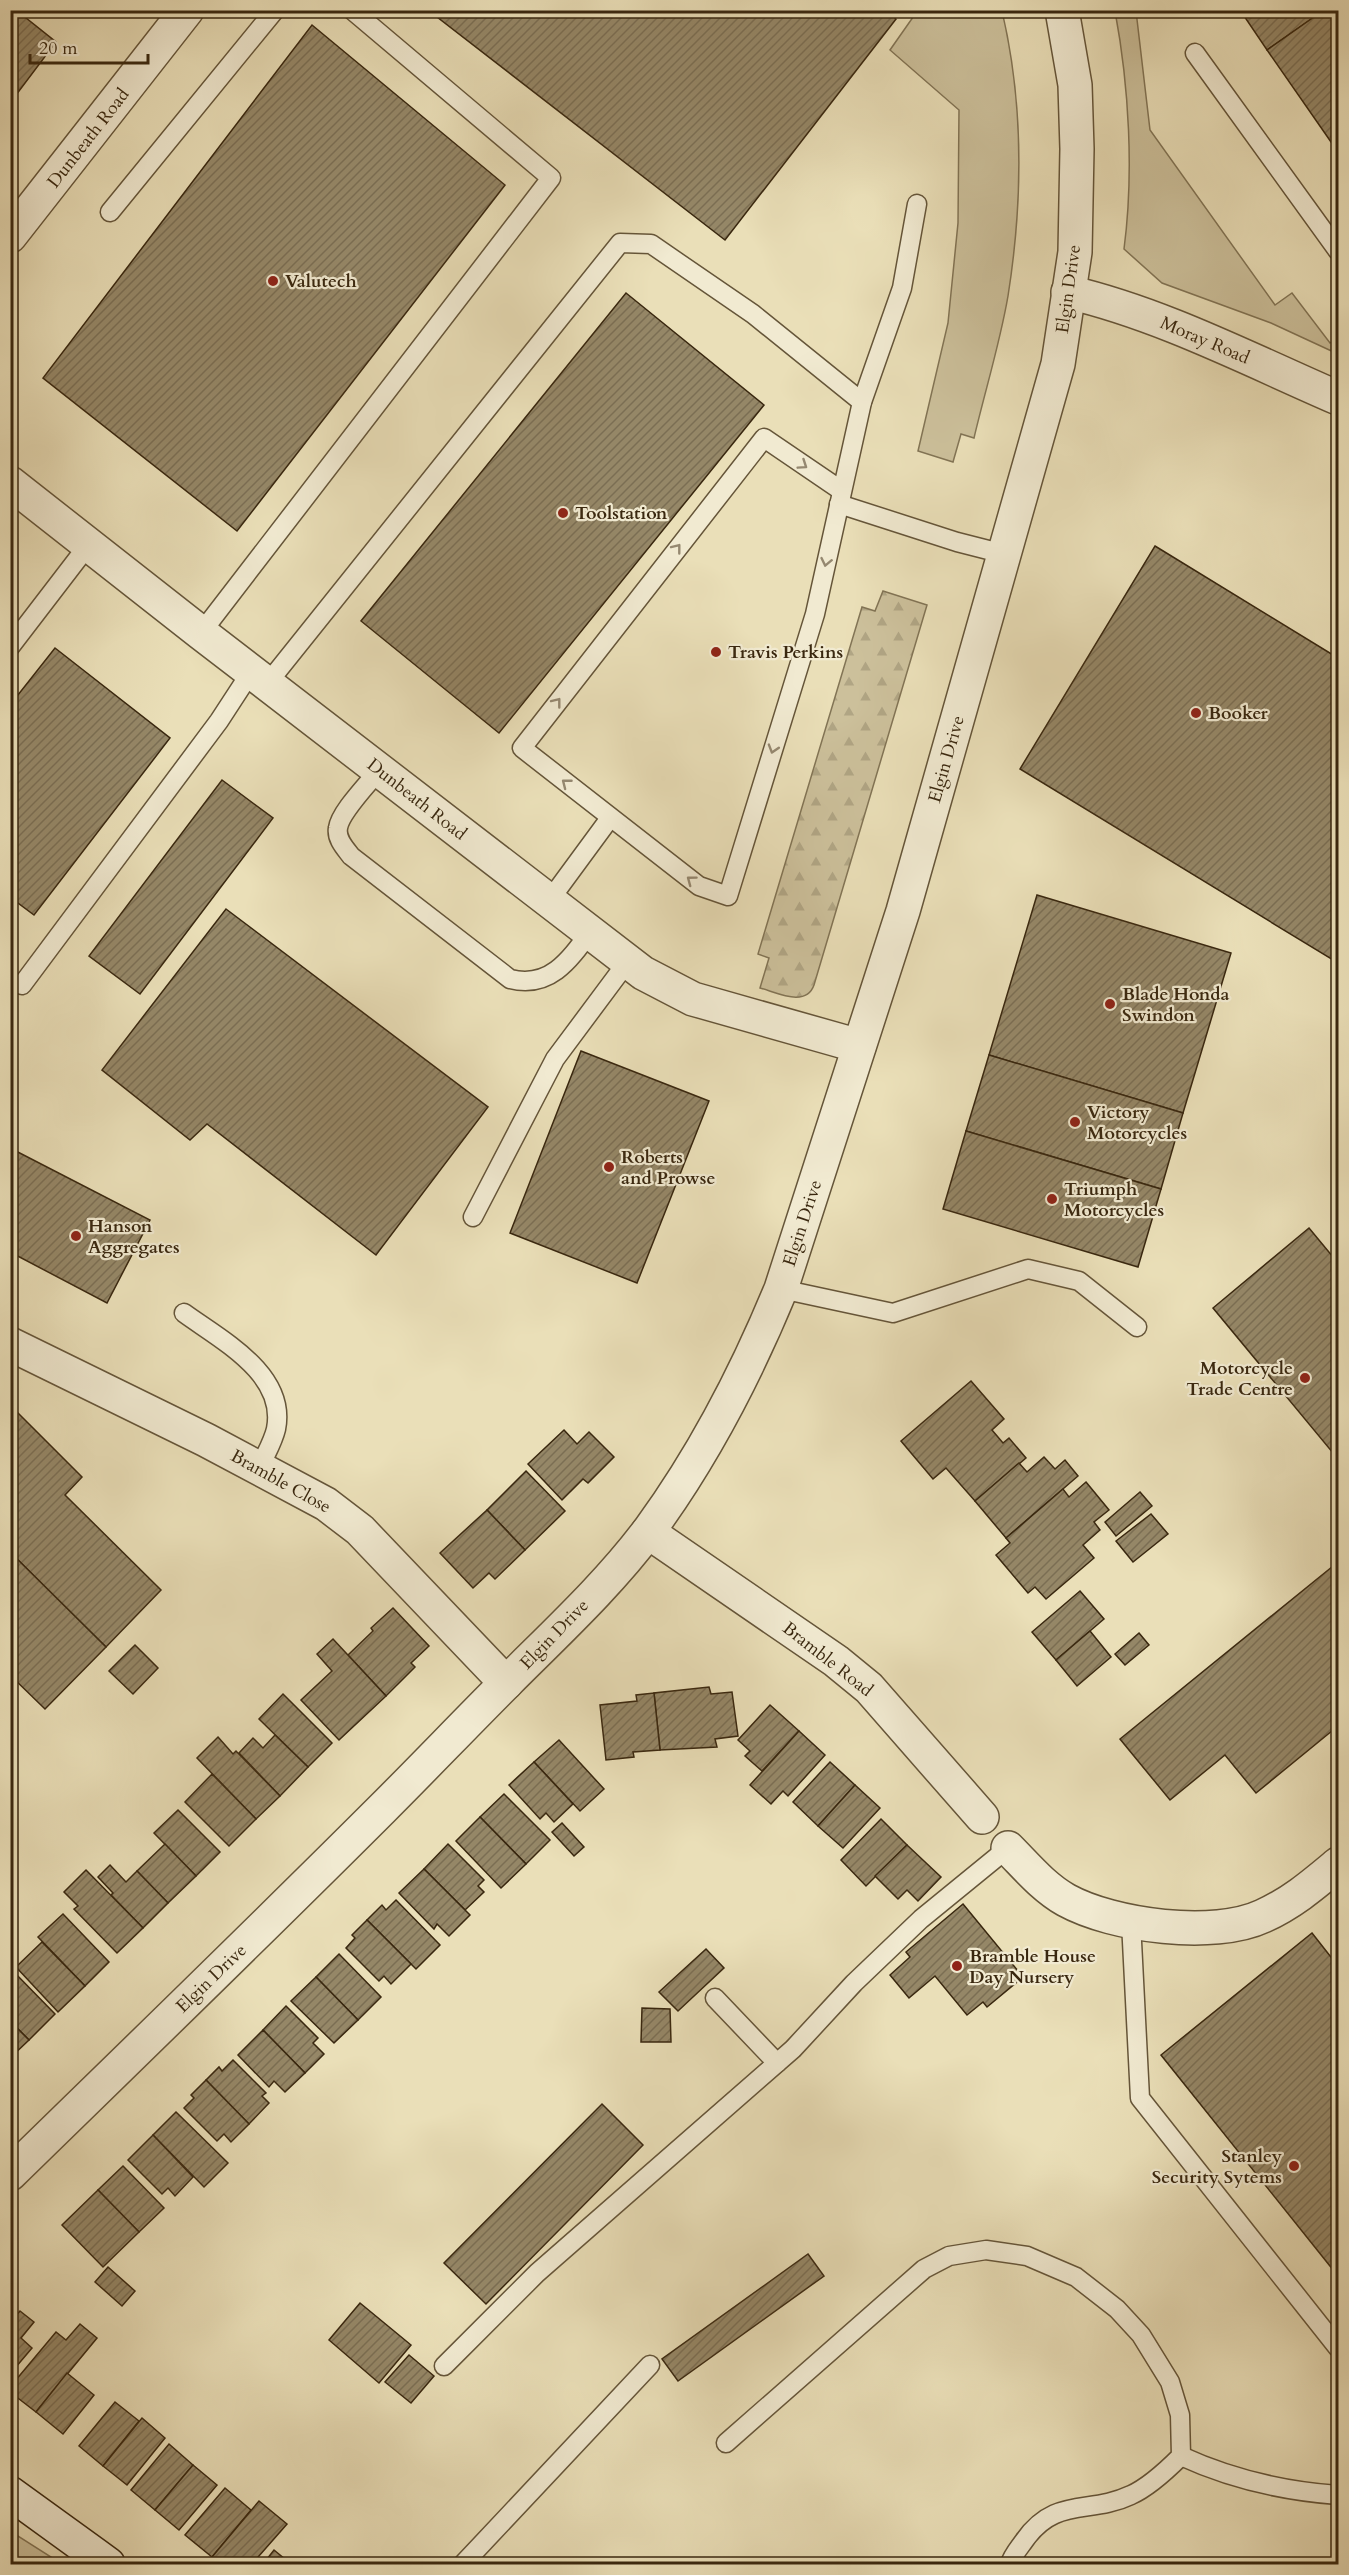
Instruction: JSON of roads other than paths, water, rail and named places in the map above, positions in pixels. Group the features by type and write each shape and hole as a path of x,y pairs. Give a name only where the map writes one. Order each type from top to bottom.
{"street":[{"name":"Elgin Drive","path":"10,2174 319,1871 569,1621 648,1532 718,1424 760,1340 781,1289 903,911 1058,364 1075,252 1077,149 1076,85 1062,10"},
{"name":"Dunbeath Road","path":"10,236 182,13"},
{"name":"Moray Road","path":"1068,292 1108,301 1167,324 1338,398"},
{"name":"Dunbeath Road","path":"10,483 259,678 644,973 693,999 860,1046"},
{"name":"Bramble Close","path":"10,1344 260,1467 326,1504 360,1530 506,1683"},
{"name":"Bramble Road","path":"648,1532 820,1649 869,1688 982,1817"},
{"path":"1008,1848 1044,1884 1066,1900 1095,1913 1131,1922 1185,1927 1224,1927 1261,1917 1296,1898 1338,1864"},
{"path":"10,2493 108,2565"}],"lane":[{"path":"110,212 275,10"},
{"path":"201,633 551,178 352,10"},
{"path":"1195,53 1338,251"},
{"path":"917,204 902,288 862,402 840,498 815,614 728,896 699,886 522,748 764,438 840,498 957,542 1004,554"},
{"path":"22,985 219,721 259,678 620,243 651,244 753,314 862,402"},
{"path":"10,647 89,544"},
{"path":"379,770 344,815 338,828 340,842 351,856 510,979 527,983 551,975 572,957 590,932"},
{"path":"549,901 610,818"},
{"path":"473,1218 555,1059 628,961"},
{"path":"781,1289 893,1313 1028,1269 1078,1281 1137,1327"},
{"path":"184,1313 243,1356 267,1384 276,1407 276,1430 260,1467"},
{"path":"444,2366 537,2273 777,2064 891,1946 1008,1848"},
{"path":"1131,1922 1140,2098 1338,2348"},
{"path":"715,1998 777,2064"},
{"path":"726,2443 924,2270 950,2256 986,2250 1027,2256 1076,2277 1117,2309 1141,2335 1170,2382 1180,2415 1182,2456"},
{"path":"464,2565 650,2365"},
{"path":"1182,2456 1215,2472 1277,2488 1338,2495"},
{"path":"1010,2565 1027,2537 1046,2517 1071,2508 1101,2505 1131,2495 1182,2456"}],"place":[{"name":"Valutech","path":"273,281"},
{"name":"Toolstation","path":"563,513"},
{"name":"Travis Perkins","path":"716,652"},
{"name":"Booker","path":"1196,713"},
{"name":"Blade Honda Swindon","path":"1110,1004"},
{"name":"Victory Motorcycles","path":"1075,1122"},
{"name":"Roberts and Prowse","path":"609,1167"},
{"name":"Triumph Motorcycles","path":"1052,1199"},
{"name":"Hanson Aggregates","path":"76,1236"},
{"name":"Motorcycle Trade Centre","path":"1305,1378"},
{"name":"Bramble House Day Nursery","path":"957,1966"},
{"name":"Stanley Security Sytems","path":"1294,2166"}]}
